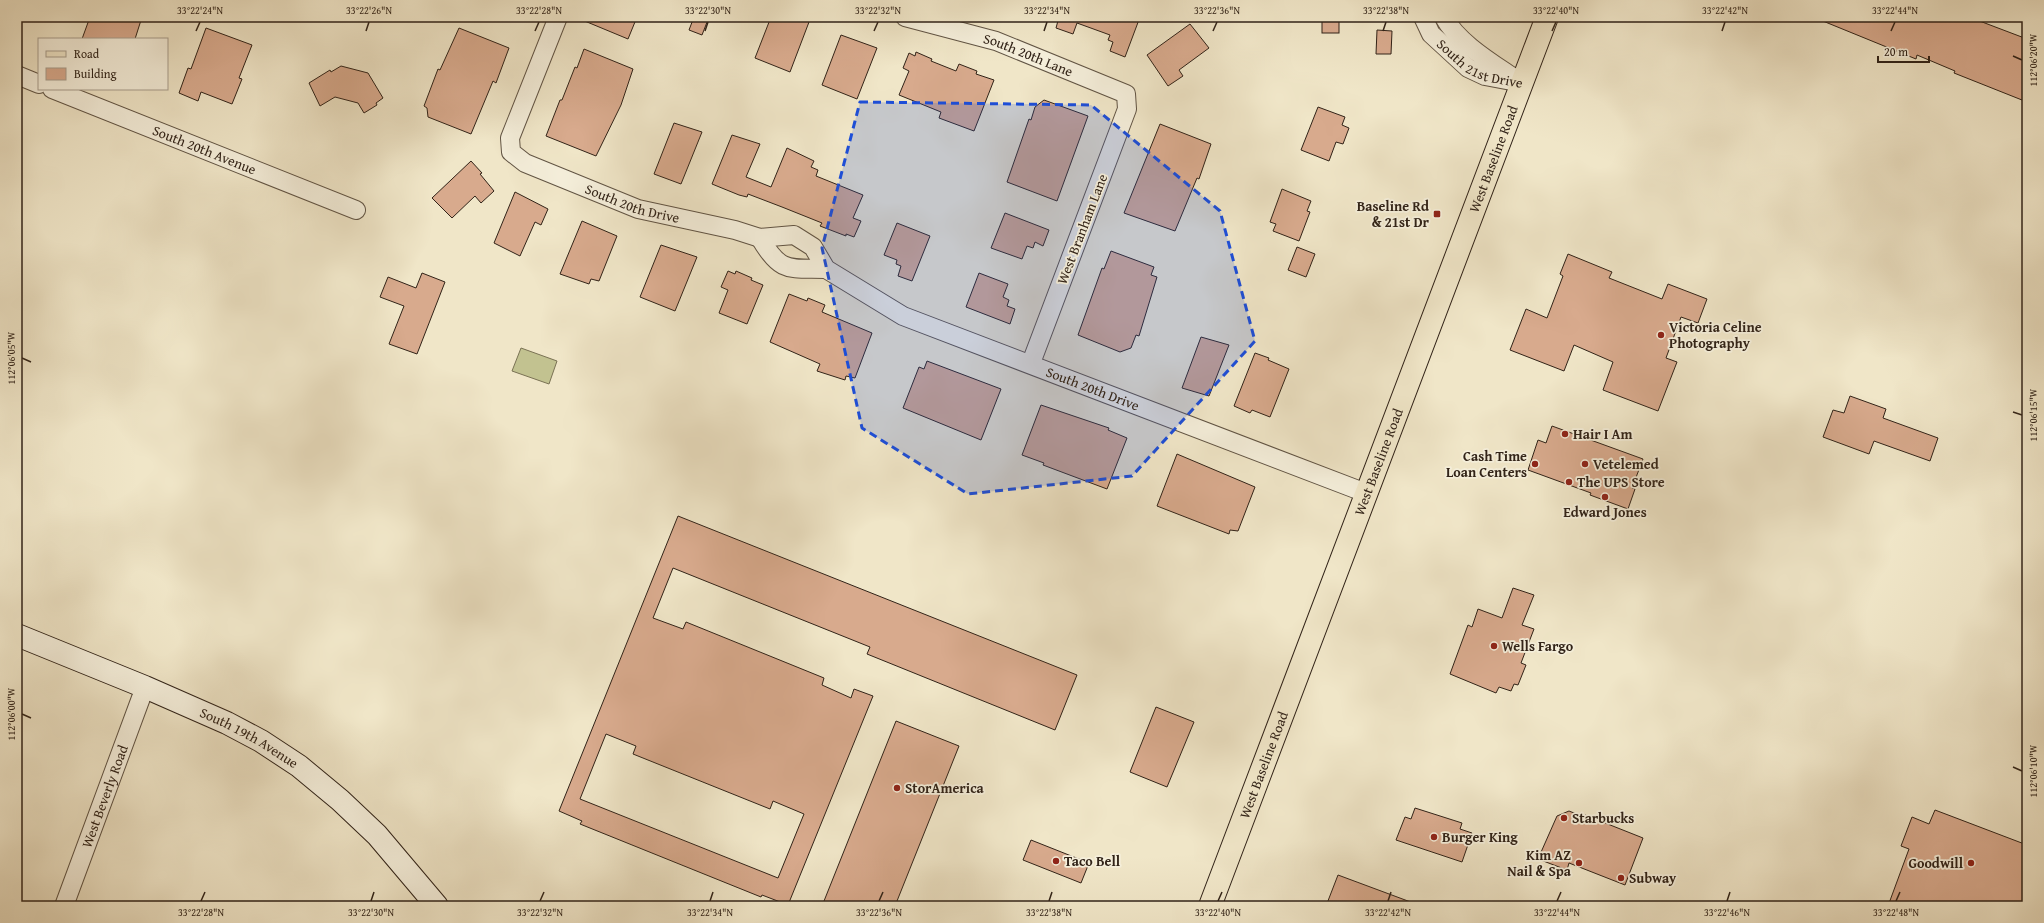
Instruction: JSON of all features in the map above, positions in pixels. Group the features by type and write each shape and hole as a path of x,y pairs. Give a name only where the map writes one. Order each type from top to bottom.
{"main road":[{"name":"West Baseline Road","path":"1210,906 1547,17"},
{"name":"South 19th Avenue","path":"17,635 145,687 227,723 261,741 299,766 340,800 377,835 437,906"}],"street":[{"name":"South 20th Drive","path":"558,17 510,138 511,152 525,163 638,209 735,230 760,238 786,234 794,235 804,239 814,247 826,270 903,316 1366,493"},
{"name":"South 20th Lane","path":"905,17 996,41 1126,94"},
{"name":"South 21st Drive","path":"1423,17 1431,34 1468,68 1485,76 1522,83"},
{"name":"South 21st Drive","path":"1446,21 1480,56 1522,83"},
{"path":"1431,34 1446,21"},
{"path":"17,75 38,84"},
{"name":"South 20th Avenue","path":"55,90 356,210"},
{"name":"West Branham Lane","path":"1031,364 1127,109 1126,94"},
{"path":"760,238 768,254 778,263 794,270 826,270"},
{"name":"West Beverly Road","path":"64,906 145,687"}],"highlighted area":[{"path":"860,102 1091,105 1220,211 1255,341 1132,476 968,494 862,428 822,248"}],"green space":[{"path":"521,348 557,361 549,384 512,371"}],"building":[{"path":"90,17 142,17 135,38 82,38"},
{"path":"575,17 637,17 628,39"},
{"path":"694,17 709,17 702,35 689,30"},
{"path":"771,17 796,17 809,22 790,72 755,58"},
{"path":"1059,17 1140,17 1125,57 1110,51 1113,42 1108,40 1110,35 1077,23 1073,34 1056,28"},
{"path":"1322,17 1339,17 1339,33 1322,33"},
{"path":"1813,17 1969,17 2027,39 2027,102 1954,73 1955,71 1917,55 1916,59"},
{"path":"1190,24 1209,48 1179,70 1183,76 1168,86 1147,55"},
{"path":"206,28 252,45 239,78 242,79 232,104 201,92 198,101 179,93 188,68 191,69"},
{"path":"459,28 509,48 496,83 493,81 471,134 428,117 427,108 424,106 438,69 440,70"},
{"path":"1377,30 1392,31 1391,54 1376,54"},
{"path":"841,35 877,48 857,99 822,85"},
{"path":"584,49 633,69 621,105 596,156 546,136 560,100 562,100"},
{"path":"916,52 932,59 931,61 956,71 959,64 977,71 976,74 994,80 974,131 939,118 941,112 899,95 909,71 903,68 909,53 915,56"},
{"path":"341,66 368,73 383,98 376,103 377,105 364,113 358,103 335,97 320,106 309,83 330,70 331,72"},
{"path":"1044,100 1088,116 1057,201 1007,182 1029,119 1031,120 1035,107"},
{"path":"1318,107 1345,117 1342,125 1349,128 1343,144 1336,142 1329,161 1301,150"},
{"path":"674,123 702,132 681,184 654,174"},
{"path":"1160,124 1211,144 1199,179 1197,178 1175,231 1124,213"},
{"path":"732,135 760,144 746,177 771,187 787,148 814,161 811,167 818,170 816,176 863,195 853,218 861,221 854,237 846,234 846,236 820,226 822,223 748,194 747,197 739,195 712,184"},
{"path":"471,161 482,173 480,174 494,191 481,203 475,196 452,218 432,198"},
{"path":"1282,189 1311,201 1307,211 1310,212 1299,241 1273,231 1276,224 1270,222"},
{"path":"515,192 548,209 541,225 535,222 520,256 494,243"},
{"path":"1005,213 1049,230 1043,246 1035,242 1033,248 1027,246 1022,259 991,248"},
{"path":"582,221 617,236 599,281 591,279 589,284 560,274"},
{"path":"897,223 930,236 912,281 898,276 901,266 896,264 897,260 884,255"},
{"path":"661,245 697,257 675,311 640,297"},
{"path":"1297,247 1315,254 1306,277 1288,270"},
{"path":"1111,251 1154,267 1151,275 1157,277 1139,336 1136,335 1131,348 1120,352 1078,335 1102,268 1104,269"},
{"path":"1568,254 1612,272 1609,278 1662,299 1668,284 1707,299 1698,323 1681,317 1666,358 1677,362 1658,411 1603,390 1613,362 1574,345 1564,371 1510,350 1526,309 1547,318 1563,276 1560,274"},
{"path":"728,271 735,274 736,271 763,285 747,324 719,313 728,290 721,287"},
{"path":"422,273 445,282 417,354 389,344 404,306 380,297 388,277 416,288"},
{"path":"979,273 1008,284 1003,297 1009,300 1007,306 1015,309 1010,324 966,307"},
{"path":"789,294 807,301 808,298 825,305 822,312 872,333 855,378 846,376 845,380 817,371 820,364 770,342"},
{"path":"1201,337 1229,345 1209,396 1182,388"},
{"path":"1255,353 1269,358 1268,360 1289,369 1270,417 1252,410 1250,413 1234,406"},
{"path":"927,361 1001,389 981,440 903,408 919,367 924,369"},
{"path":"1850,396 1886,409 1883,418 1938,438 1930,461 1874,441 1869,454 1823,437 1833,410 1844,413"},
{"path":"1041,405 1109,428 1108,430 1127,438 1107,489 1043,465 1044,463 1022,455"},
{"name":"Vetelemed","path":"1552,426 1643,459 1632,488 1635,489 1628,509 1590,495 1591,493 1528,470 1538,440 1546,443"},
{"path":"1177,454 1255,487 1238,531 1230,530 1229,534 1157,506"},
{"path":"678,516 1077,675 1055,730 867,654 870,647 673,568 653,618 683,629 686,622 824,678 822,685 851,698 854,689 873,696 788,905 762,895 761,897 580,824 582,821 559,811","holes":["606,734 636,746 633,754 770,809 773,801 804,814 778,878 580,799"]},
{"name":"Wells Fargo","path":"1513,588 1534,595 1522,625 1534,629 1521,663 1526,665 1518,685 1514,684 1511,691 1499,687 1496,693 1450,674 1468,625 1472,627 1478,609 1502,618"},
{"path":"1156,707 1194,722 1167,787 1130,772"},
{"path":"896,721 959,746 895,906 822,906"},
{"name":"Burger King","path":"1415,808 1462,823 1460,829 1472,833 1462,862 1396,840 1405,817 1411,819"},
{"name":"Goodwill","path":"1935,810 2027,845 2027,906 1888,906 1909,849 1901,846 1912,817 1929,824"},
{"path":"1569,811 1584,817 1585,815 1643,838 1625,885 1569,863 1567,870 1538,859 1557,816"},
{"name":"Taco Bell","path":"1031,840 1089,863 1081,883 1023,860"},
{"path":"1338,875 1416,904 1416,906 1326,906"}],"place":[{"name":"Baseline Rd & 21st Dr","path":"1437,214"},
{"name":"Victoria Celine Photography","path":"1661,335"},
{"name":"Hair I Am","path":"1565,434"},
{"name":"Cash Time Loan Centers","path":"1535,464"},
{"name":"Vetelemed","path":"1585,464"},
{"name":"The UPS Store","path":"1569,482"},
{"name":"Edward Jones","path":"1605,497"},
{"name":"Wells Fargo","path":"1494,646"},
{"name":"StorAmerica","path":"897,788"},
{"name":"Starbucks","path":"1564,818"},
{"name":"Burger King","path":"1434,837"},
{"name":"Taco Bell","path":"1056,861"},
{"name":"Kim AZ Nail & Spa","path":"1579,863"},
{"name":"Goodwill","path":"1971,863"},
{"name":"Subway","path":"1621,878"}]}
